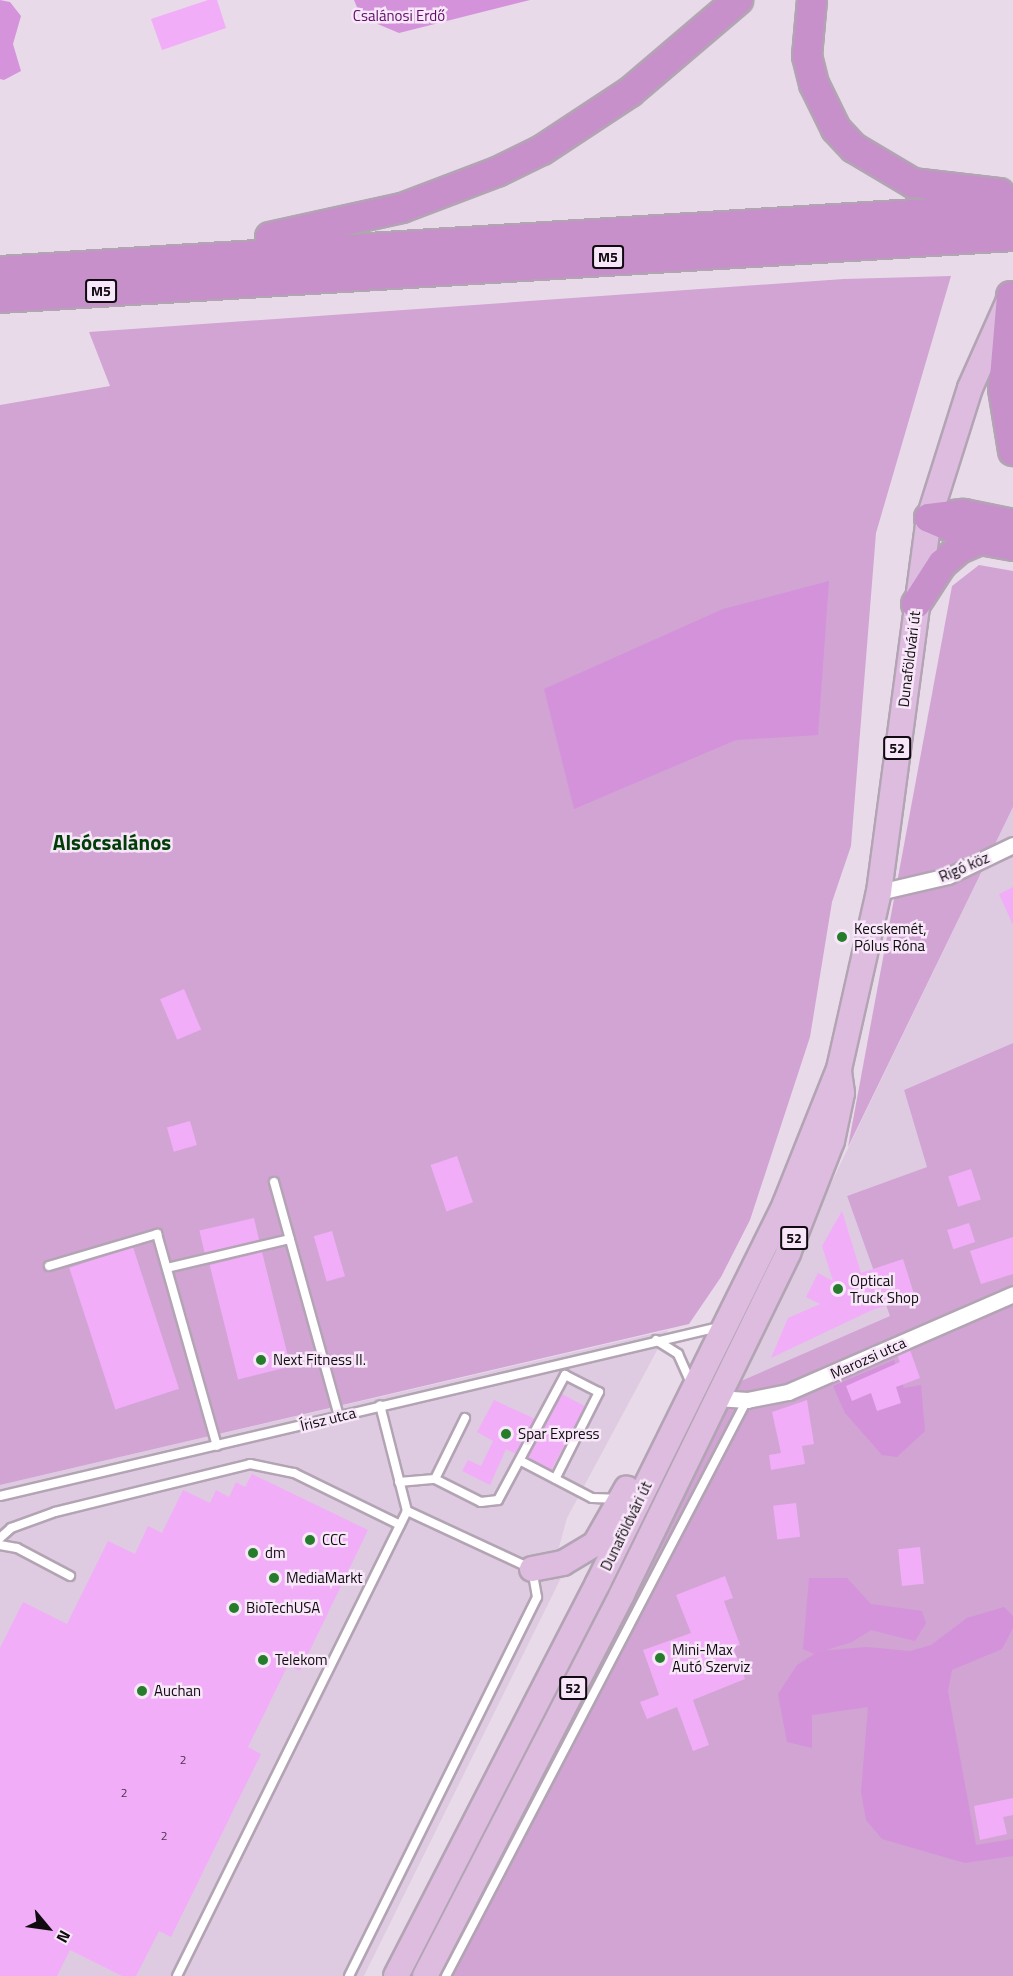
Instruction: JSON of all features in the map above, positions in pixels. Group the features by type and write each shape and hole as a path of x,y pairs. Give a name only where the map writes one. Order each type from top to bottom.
{"highway":[{"path":"86,265 130,250 273,237 365,219 497,172 607,108 738,0"},
{"path":"812,0 807,56 814,84 836,129 854,148 913,183 1013,193"},
{"name":"M5","path":"0,271 1013,208"},
{"name":"M5","path":"0,298 1013,236"},
{"path":"1012,294 1003,389 1013,451"},
{"path":"929,518 964,514 1013,524"},
{"path":"929,518 980,540 1013,546"},
{"path":"916,604 942,564 959,549 980,540"}],"main road":[{"name":"Dunaföldvári út","path":"396,1976 785,1204 839,1069 879,892 929,518 969,388 1012,294"},
{"name":"Dunaföldvári út","path":"425,1976 622,1594 818,1181 842,1093 839,1069"},
{"path":"532,1569 562,1563 596,1544 658,1429 690,1395"},
{"path":"658,1460 674,1451 704,1406 717,1398"}],"street":[{"name":"Rigó köz","path":"879,892 948,876 1013,845"},
{"name":"Marozsi utca","path":"717,1398 747,1400 788,1392 1013,1294"}],"lane":[{"path":"274,1182 339,1416"},
{"path":"49,1266 157,1234 216,1446"},
{"path":"167,1268 290,1239"},
{"name":"Írisz utca","path":"0,1496 656,1340 724,1327"},
{"path":"656,1340 678,1354 690,1395"},
{"path":"399,1482 435,1479 490,1503 504,1493 565,1375 599,1392 555,1479"},
{"path":"446,1976 747,1400"},
{"path":"177,1976 407,1511 380,1405"},
{"path":"435,1479 465,1418"},
{"path":"521,1461 592,1498 621,1499"},
{"path":"0,1538 11,1528 55,1512 243,1464 294,1473 400,1525"},
{"path":"349,1976 531,1616 537,1597 532,1569 407,1511"},
{"path":"0,1545 17,1548 70,1576"}],"shaded area":[{"path":"0,0 10,2 21,16 13,44 21,71 4,80 0,79"},
{"path":"951,276 876,533 851,846 832,902 810,1037 750,1220 721,1277 689,1324 0,1485 0,405 110,386 89,332 844,279"},
{"path":"979,565 1013,571 1013,807 848,1147 952,586"},
{"path":"1013,807 1013,1043 904,1090 928,1167 847,1196 891,1316 734,1384"},
{"path":"1013,1043 1013,1976 442,1976 734,1384 890,1316 847,1196 927,1167 904,1090"},
{"path":"668,1330 567,1518 557,1555 562,1576 364,1976 0,1976 0,1485"},
{"path":"809,1578 847,1578 871,1604 922,1611 926,1623 915,1641 871,1630 852,1642 814,1654 803,1649"}],"green space":[{"name":"Csalánosi Erdő","path":"354,0 530,0 399,33 361,17"},
{"path":"829,581 818,735 736,740 574,809 544,689 723,609"},
{"path":"894,1360 904,1388 921,1385 925,1431 897,1457 882,1455 845,1413 833,1386"},
{"path":"1004,1607 1013,1616 1013,1628 1002,1649 952,1670 948,1691 976,1845 1013,1839 1013,1856 965,1863 882,1839 866,1820 861,1792 868,1707 812,1715 812,1748 787,1742 778,1694 797,1665 819,1651 867,1647 910,1651 931,1645 967,1618"}],"building":[{"path":"208,0 217,0 226,28 162,50 151,19"},
{"path":"1013,887 1013,925 999,894"},
{"path":"184,989 201,1030 177,1040 160,999"},
{"path":"190,1121 197,1145 174,1152 167,1128"},
{"path":"457,1156 473,1202 446,1211 431,1165"},
{"path":"971,1169 981,1199 958,1207 948,1176"},
{"name":"Optical Truck Shop","path":"842,1211 861,1273 903,1259 915,1297 872,1310 771,1358 788,1318 820,1304 806,1297 818,1273 833,1281 822,1246"},
{"path":"254,1218 259,1240 205,1253 199,1231"},
{"path":"969,1223 975,1242 953,1249 947,1230"},
{"path":"332,1231 345,1276 327,1281 314,1236"},
{"path":"1013,1237 1013,1274 981,1284 970,1251"},
{"path":"133,1247 179,1389 115,1409 69,1268"},
{"path":"262,1252 291,1366 238,1380 210,1265"},
{"path":"910,1350 920,1378 896,1387 901,1403 877,1411 871,1393 852,1401 846,1386 900,1362 897,1355"},
{"path":"562,1394 585,1406 551,1470 528,1458"},
{"path":"494,1400 535,1419 516,1454 506,1449 490,1485 462,1471 468,1460 481,1466 493,1441 477,1432"},
{"path":"807,1400 814,1444 802,1446 805,1464 771,1470 769,1455 781,1453 772,1412"},
{"path":"252,1474 368,1530 300,1671 288,1665 248,1747 261,1754 171,1937 159,1931 136,1976 122,1976 70,1950 57,1976 0,1976 0,1648 23,1602 67,1624 108,1541 135,1554 148,1526 162,1533 183,1490 210,1503 216,1490 229,1497 236,1482 245,1487"},
{"path":"796,1503 800,1537 777,1540 773,1506"},
{"path":"920,1547 924,1584 902,1586 898,1549"},
{"path":"725,1576 733,1598 724,1601 740,1645 733,1647 745,1679 693,1700 709,1745 693,1751 677,1707 647,1719 640,1702 659,1695 643,1650 691,1633 676,1595"},
{"path":"1013,1798 1013,1815 1003,1817 1007,1834 980,1840 974,1806"}],"place":[{"name":"Kecskemét, Pólus Róna","path":"842,937"},
{"name":"Optical Truck Shop","path":"838,1289"},
{"name":"Next Fitness II.","path":"261,1360"},
{"name":"Spar Express","path":"506,1434"},
{"name":"CCC","path":"310,1540"},
{"name":"dm","path":"253,1553"},
{"name":"MediaMarkt","path":"274,1578"},
{"name":"BioTechUSA","path":"234,1608"},
{"name":"Mini-Max Autó Szerviz","path":"660,1658"},
{"name":"Telekom","path":"263,1660"},
{"name":"Auchan","path":"142,1691"}],"district":[{"name":"Alsócsalános","path":"112,842"}]}
